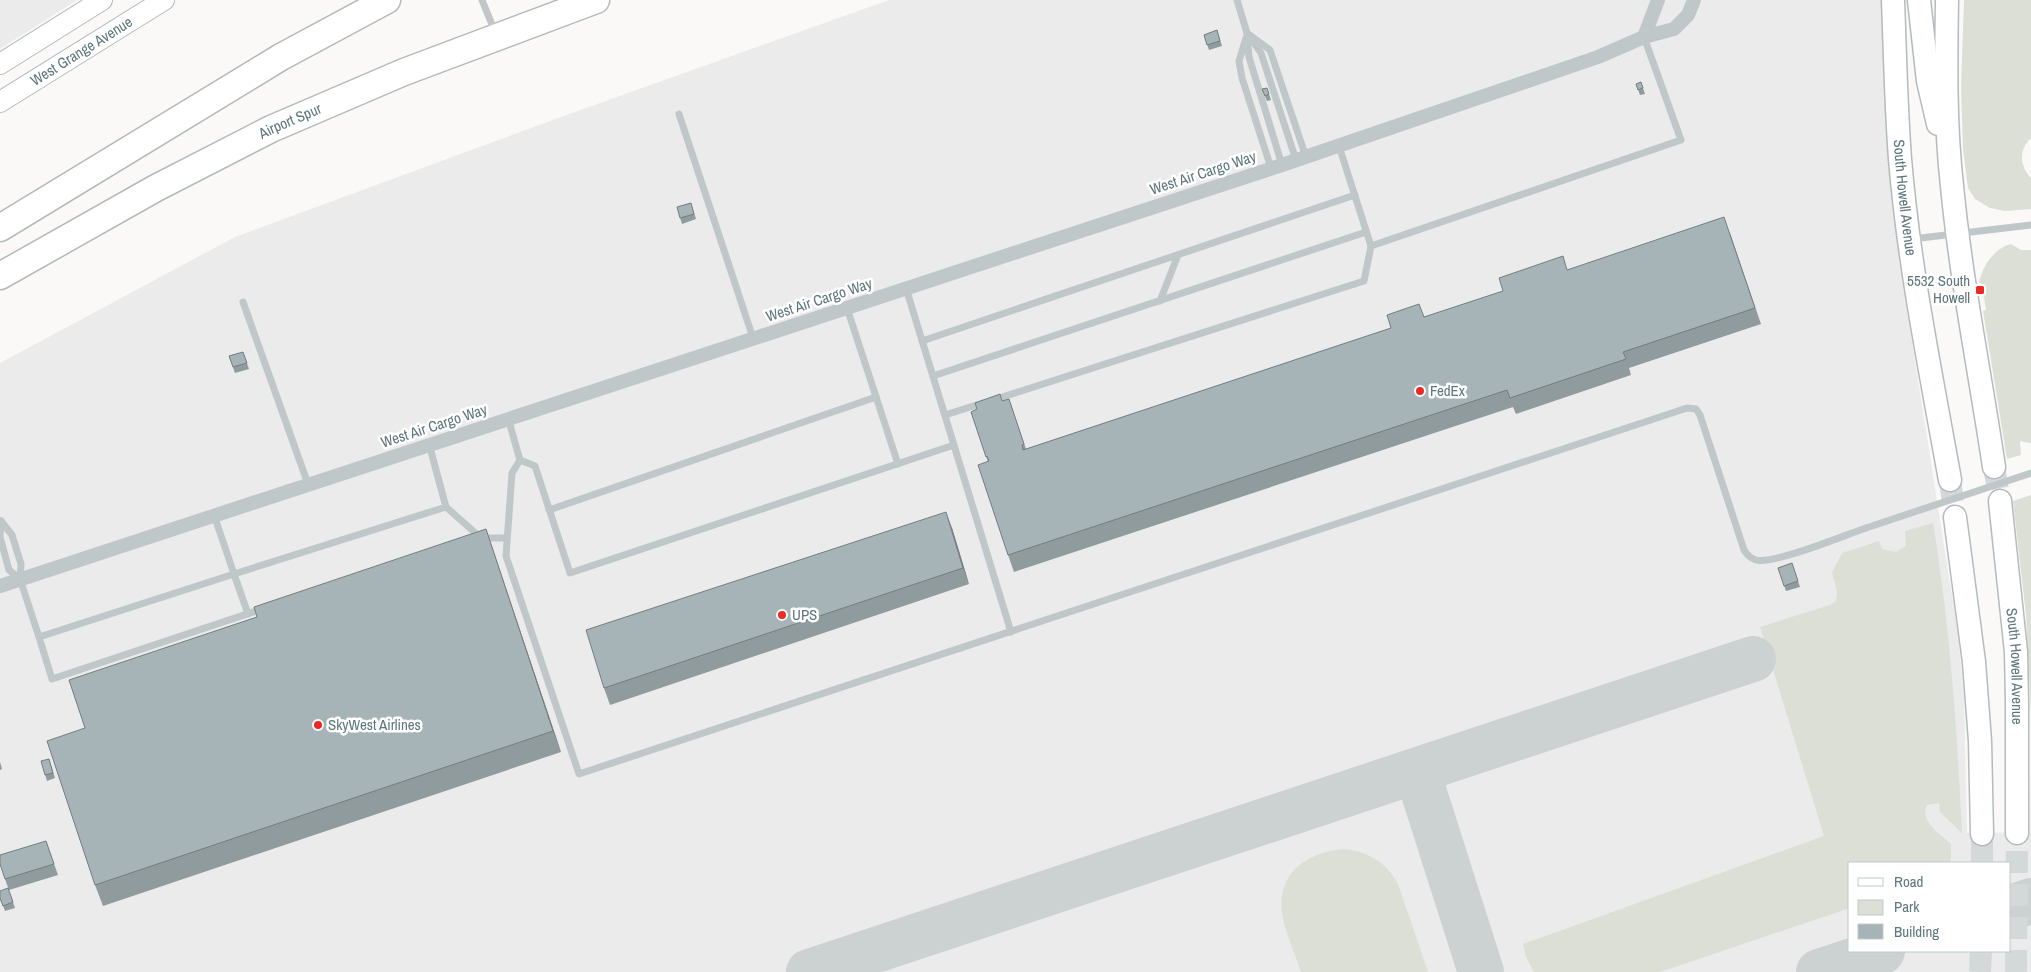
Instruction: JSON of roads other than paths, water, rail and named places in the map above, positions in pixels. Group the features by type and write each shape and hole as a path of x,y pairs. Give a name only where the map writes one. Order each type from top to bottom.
{"highway":[{"path":"0,228 281,57 387,0"},
{"name":"Airport Spur","path":"0,276 156,188 271,129 404,72 596,0"}],"main road":[{"name":"South Howell Avenue","path":"1893,0 1899,143 1909,240 1921,322 1950,480"},
{"path":"1919,0 1928,81 1951,184"},
{"path":"1948,2 1947,115 1951,184 1994,466"},
{"name":"South Howell Avenue","path":"2000,501 2016,652 2017,833"},
{"path":"1955,517 1974,662 1980,741 1982,834"}],"street":[{"path":"0,64 102,0"},
{"name":"West Grange Avenue","path":"0,102 164,0"},
{"path":"1644,37 1658,0"},
{"name":"West Air Cargo Way","path":"0,586 1277,167 1598,57 1644,37 1674,29 1688,15 1694,0"}],"lane":[{"path":"482,0 497,37"},
{"path":"1238,0 1247,33 1249,57 1277,167"},
{"path":"1247,33 1261,53 1301,159"},
{"path":"1247,33 1239,61 1242,78 1277,167"},
{"path":"1371,246 1681,140 1644,37"},
{"path":"679,114 753,338"},
{"path":"945,415 1364,281 1371,246 1339,146"},
{"path":"922,341 1354,195"},
{"path":"1909,240 2031,225"},
{"path":"933,376 1366,232"},
{"path":"1160,301 1178,255"},
{"path":"906,288 1011,632"},
{"path":"243,302 308,484"},
{"path":"847,308 898,464"},
{"path":"549,510 876,397"},
{"path":"508,418 520,460 512,473 506,556 579,774 1686,408 1696,409 1700,415 1744,550 1757,561 1774,560 2031,473"},
{"path":"429,444 446,507 481,538"},
{"path":"520,460 536,466 570,573 954,445"},
{"path":"39,637 446,507"},
{"path":"214,515 248,614"},
{"path":"1,519 0,537 9,570 20,579"},
{"path":"1,519 12,535 17,550 21,564 20,579 52,679 267,608"},
{"path":"472,541 481,538 506,538"}],"tunnel":[{"path":"1994,467 2000,501"},
{"path":"1950,480 1955,517"},
{"path":"2016,972 2017,833"},
{"path":"1982,834 1982,862"},
{"path":"1980,972 1981,952"}],"place":[{"name":"5532 South Howell","path":"1980,290"},
{"name":"FedEx","path":"1420,391"},
{"name":"UPS","path":"782,615"},
{"name":"SkyWest Airlines","path":"318,725"}]}
